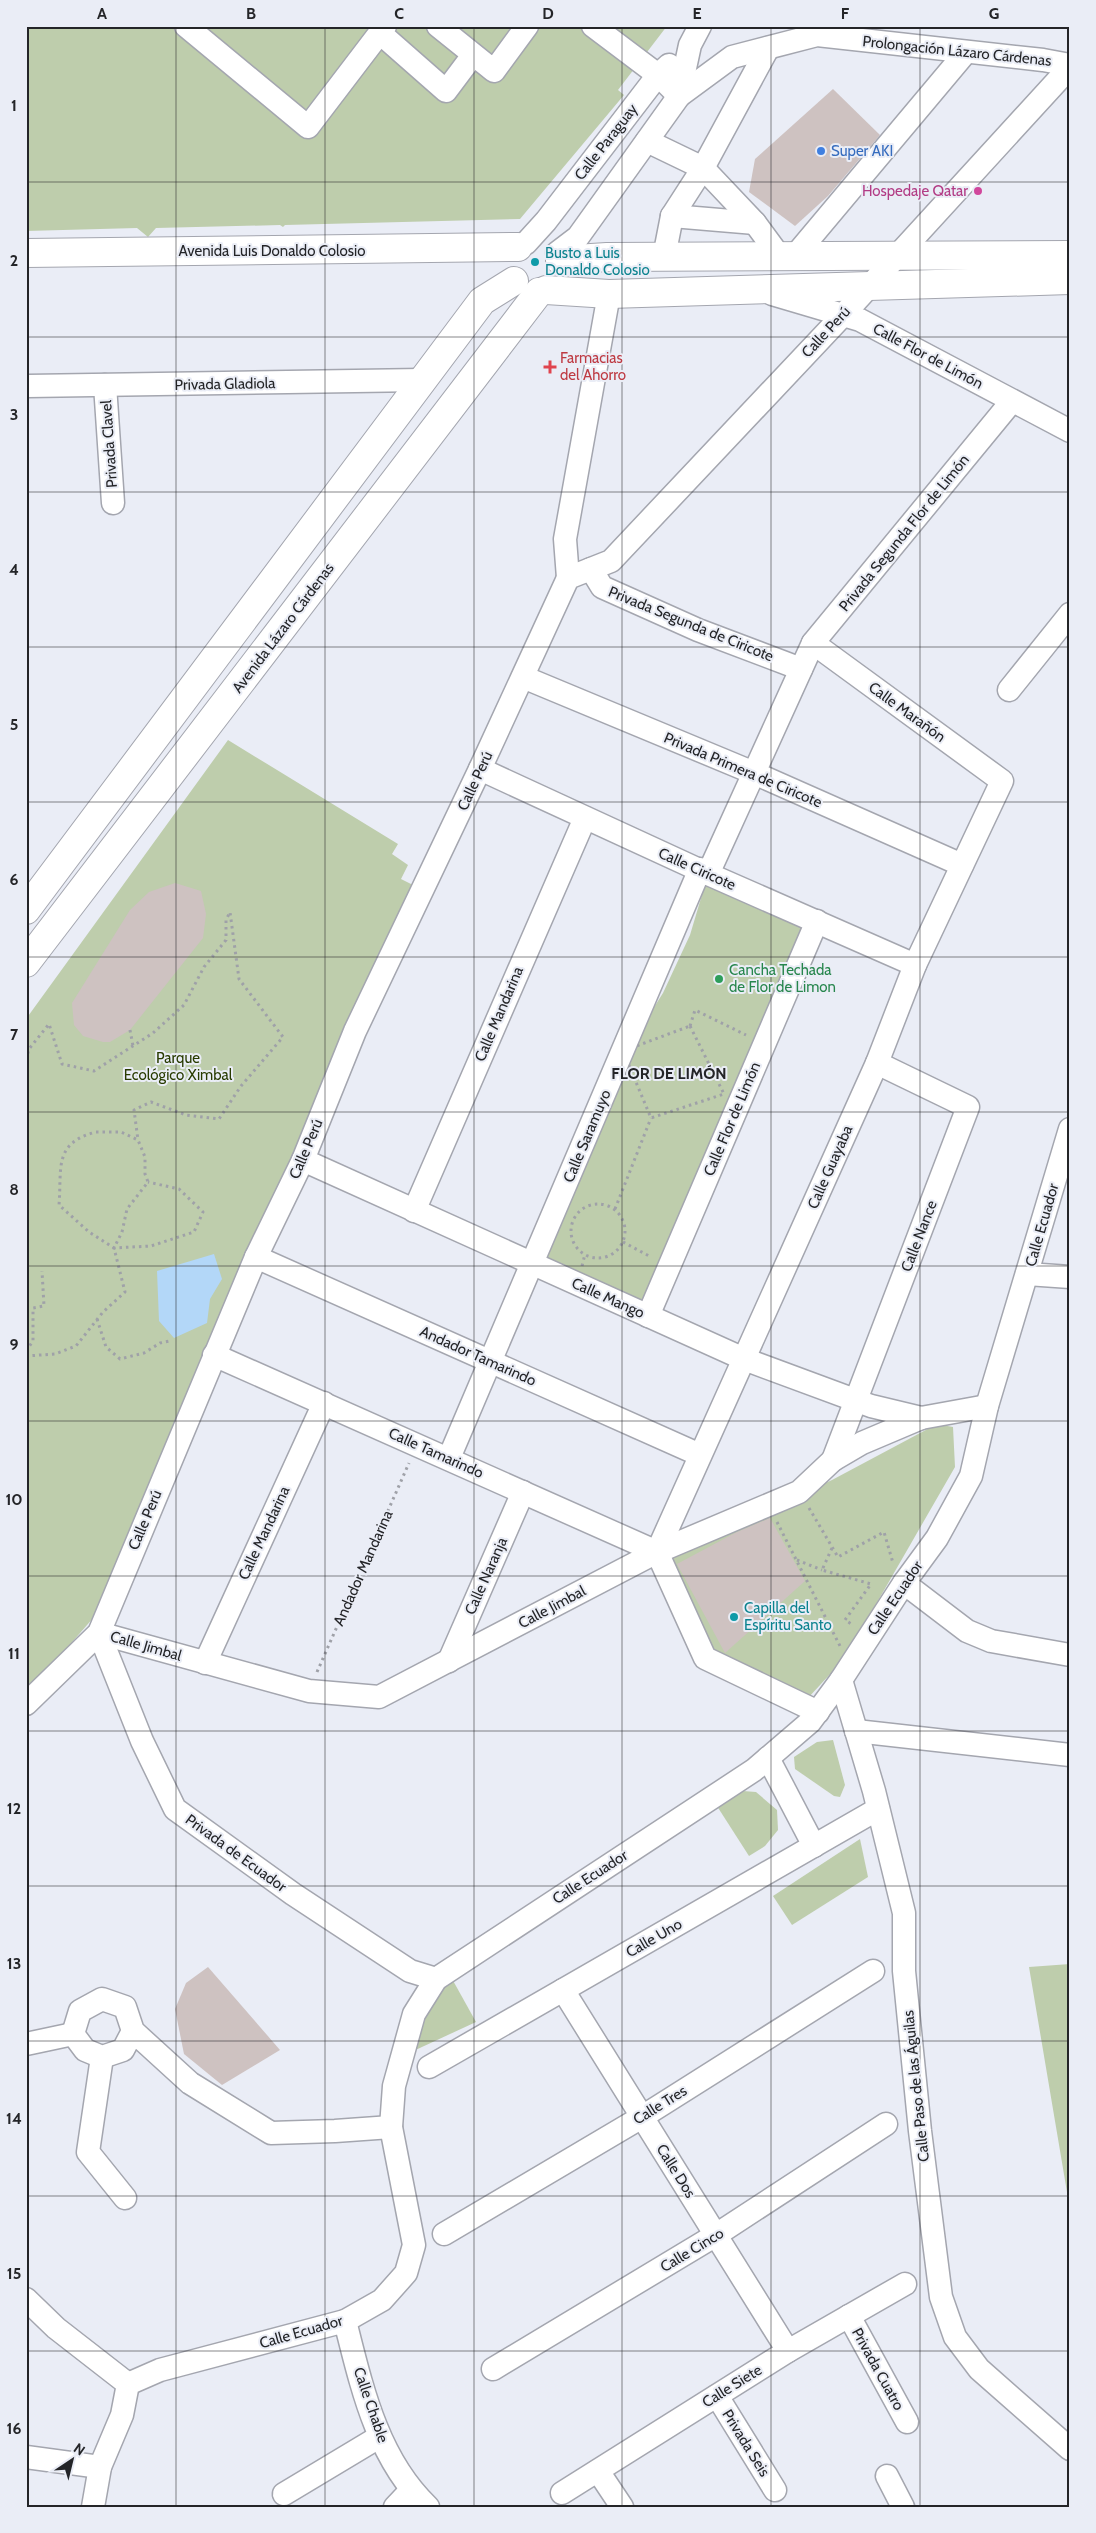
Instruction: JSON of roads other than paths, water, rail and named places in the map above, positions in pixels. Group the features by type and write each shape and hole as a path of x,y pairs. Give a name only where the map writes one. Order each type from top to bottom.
{"main road":[{"path":"26,910 482,301 517,259 543,242 559,256 1070,255"},
{"name":"Avenida Luis Donaldo Colosio","path":"26,253 517,259"},
{"path":"543,291 559,277 559,256"},
{"path":"26,269 517,259"},
{"path":"517,259 523,289 610,294 870,284 1070,280"},
{"name":"Avenida Lázaro Cárdenas","path":"26,963 543,291"}],"street":[{"path":"186,26 308,127 382,30 446,91 473,55"},
{"path":"438,26 494,71 527,26"},
{"path":"593,26 658,75 679,96"},
{"name":"Prolongación Lázaro Cárdenas","path":"679,96 732,57 817,35 1043,60 1070,66"},
{"name":"Calle Paraguay","path":"517,259 658,75 695,36"},
{"name":"Calle Paraguay","path":"559,256 578,237 679,96 695,36"},
{"path":"664,257 672,216 703,168 768,48"},
{"path":"647,141 703,168 787,257 966,52"},
{"name":"Calle Perú","path":"568,578 611,561 844,314 894,256 1070,66"},
{"path":"672,216 755,223"},
{"name":"Calle Flor de Limón","path":"752,289 860,320 1070,432"},
{"name":"Calle Perú","path":"26,1704 98,1633 256,1257 303,1160 355,1031 480,769 568,578 565,539 610,294"},
{"name":"Privada Gladiola","path":"28,386 422,380"},
{"name":"Privada Clavel","path":"105,385 113,503"},
{"name":"Privada Segunda Flor de Limón","path":"754,773 813,643 1012,401"},
{"name":"Privada Segunda de Ciricote","path":"591,569 602,588 698,630 801,669"},
{"path":"1009,690 1070,614"},
{"name":"Calle Marañón","path":"813,643 1002,781"},
{"name":"Privada Primera de Ciricote","path":"523,677 754,773 962,865"},
{"name":"Calle Ciricote","path":"480,769 584,818 915,965"},
{"name":"Calle Saramuyo","path":"533,1265 623,1051 704,872 754,773"},
{"name":"Calle Guayaba","path":"657,1552 877,1063 915,965 1002,781"},
{"name":"Calle Mandarina","path":"414,1211 584,818"},
{"name":"Calle Flor de Limón","path":"648,1316 817,922"},
{"name":"Calle Nance","path":"833,1460 968,1107 877,1063"},
{"name":"Calle Ecuador","path":"128,2384 160,2370 345,2321 382,2300 406,2273 414,2245 390,2127 394,2086 414,2014 436,1979 754,1770 810,1722 818,1712 904,1583 937,1538 971,1476 987,1406 1070,1129"},
{"name":"Calle Mango","path":"303,1160 744,1359 856,1400 921,1418"},
{"name":"Andador Tamarindo","path":"256,1257 700,1456"},
{"path":"449,1458 533,1265"},
{"path":"1027,1274 1070,1277"},
{"name":"Calle Tamarindo","path":"214,1355 418,1444 657,1552"},
{"name":"Calle Mandarina","path":"205,1663 324,1403"},
{"name":"Calle Jimbal","path":"98,1633 309,1691 379,1697 657,1552 799,1492 833,1460 862,1443 921,1418 987,1406"},
{"name":"Calle Naranja","path":"449,1661 523,1492"},
{"path":"657,1552 705,1658 818,1712"},
{"path":"904,1583 967,1631 991,1640 1070,1655"},
{"name":"Privada de Ecuador","path":"98,1633 142,1741 175,1809 293,1894 410,1971 436,1979"},
{"name":"Calle Paso de las Águilas","path":"841,1680 878,1809 904,1913 906,1990 920,2131 941,2297 955,2337 979,2369 1070,2449"},
{"path":"856,1731 1070,1755"},
{"path":"768,1758 814,1846"},
{"name":"Calle Uno","path":"429,2067 878,1809"},
{"name":"Calle Tres","path":"444,2234 642,2117 873,1971"},
{"name":"Calle Dos","path":"564,1990 788,2351"},
{"path":"73,2034 80,2010 102,1999 125,2008 133,2031 190,2083 271,2132 335,2131 390,2127"},
{"path":"73,2034 85,2050 102,2057 123,2050 133,2031"},
{"path":"26,2044 73,2034"},
{"path":"102,2057 88,2152 125,2198"},
{"name":"Calle Cinco","path":"493,2369 716,2235 886,2124"},
{"name":"Calle Siete","path":"562,2493 788,2351 905,2284"},
{"path":"26,2299 56,2328 128,2384 122,2415 100,2467 93,2507"},
{"name":"Privada Cuatro","path":"849,2316 906,2422"},
{"name":"Calle Chable","path":"345,2321 363,2391 379,2437 411,2490 428,2507"},
{"name":"Privada Seis","path":"717,2396 775,2490"},
{"path":"284,2494 379,2437"},
{"path":"26,2457 100,2467"},
{"path":"598,2470 622,2507"},
{"path":"888,2476 903,2507"},
{"path":"395,2507 411,2490"}],"water":[{"path":"214,1254 222,1279 210,1299 207,1323 174,1338 159,1321 157,1271"}],"place":[{"name":"Super AKI","path":"821,151"},
{"name":"Hospedaje Qatar","path":"978,191"},
{"name":"Busto a Luis Donaldo Colosio","path":"535,262"},
{"name":"Farmacias del Ahorro","path":"550,367"},
{"name":"Cancha Techada de Flor de Limon","path":"719,979"},
{"name":"Capilla del Espíritu Santo","path":"734,1617"}],"district":[{"name":"FLOR DE LIMÓN","path":"669,1073"}],"park label":[{"name":"Parque Ecológico Ximbal","path":"178,1066"}]}
